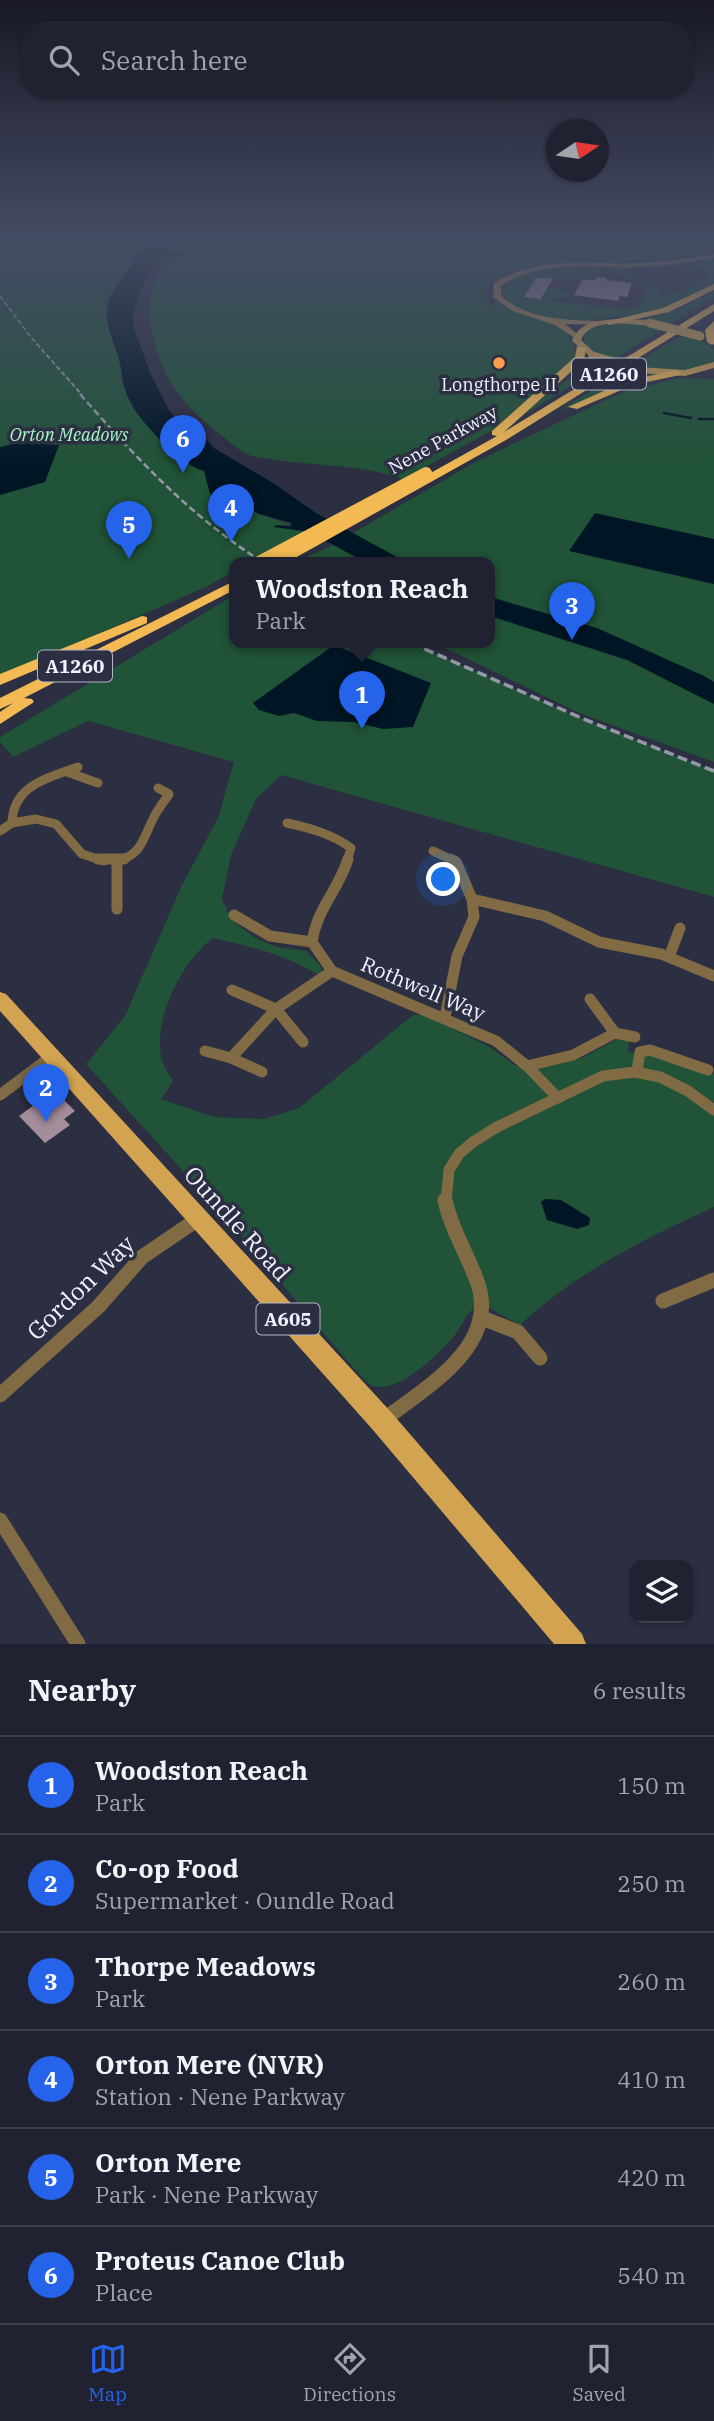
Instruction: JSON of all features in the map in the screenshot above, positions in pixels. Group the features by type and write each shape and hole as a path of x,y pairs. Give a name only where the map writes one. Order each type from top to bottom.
{"highway":[{"path":"604,323 643,315"},
{"name":"Nene Parkway","path":"499,436 689,315"},
{"name":"Nene Parkway","path":"287,557 499,436 701,315"},
{"path":"713,343 710,330 714,324"},
{"path":"499,436 580,358 578,343"},
{"path":"499,436 610,391 676,373"},
{"name":"Nene Parkway","path":"269,557 431,475"},
{"name":"A1260","path":"0,704 229,578"},
{"name":"A1260","path":"0,694 229,587"},
{"path":"0,680 146,624"},
{"path":"0,719 146,624"}],"main road":[{"path":"713,343 700,336 650,323 604,323 583,329 578,343 593,356 639,370 714,373"},
{"path":"694,372 714,365"},
{"name":"Oundle Road","path":"0,999 382,1421 572,1644"}],"street":[{"path":"533,315 565,328 578,343"},
{"path":"551,321 604,323"},
{"path":"12,823 10,808 18,796 31,786 78,767"},
{"path":"67,772 98,783"},
{"path":"0,831 12,823 36,819 56,824 82,854 117,862 128,858 142,846 153,818 169,794 158,788"},
{"path":"234,915 267,936 282,941 312,942 319,911 341,880 351,848 343,841 313,829 287,824"},
{"path":"433,851 456,862 472,899 474,918 457,956 445,1017"},
{"path":"117,862 117,909"},
{"path":"472,899 545,916 599,942 669,957 714,976"},
{"path":"669,957 680,928"},
{"name":"Rothwell Way","path":"312,942 332,971 496,1041 527,1066 558,1098"},
{"path":"231,1058 276,1009 332,971"},
{"path":"232,990 276,1009 303,1042"},
{"path":"590,999 615,1033 635,1037"},
{"path":"527,1066 567,1059 593,1048 615,1033"},
{"path":"636,1071 640,1052 650,1050 708,1070"},
{"path":"205,1051 231,1058 262,1072"},
{"path":"0,1095 52,1056"},
{"path":"382,1421 458,1358 474,1339 482,1318 476,1281 446,1207 446,1178 452,1163 477,1139 604,1076 636,1071 666,1079 687,1089 714,1110"},
{"name":"Gordon Way","path":"0,1395 98,1307 142,1257 198,1219"},
{"path":"663,1301 696,1285 714,1280"},
{"path":"482,1318 518,1332 540,1358"},
{"path":"0,1521 78,1644"}],"green space":[{"name":"Orton Meadows","path":"0,315 107,315 108,325 121,366 122,383 134,410 182,460 204,471 211,495 217,497 210,475 225,496 259,514 293,525 276,525 306,532 261,557 229,557 229,574 208,586 0,677"},
{"path":"150,315 529,315 557,326 567,334 574,344 576,358 491,431 403,479 349,467 252,456 235,447 195,413 173,386 158,354"},
{"path":"531,315 635,315 603,319 550,318"},
{"path":"660,315 685,315 670,324 639,320"},
{"path":"631,323 661,330 615,359 593,351 586,344 584,332 602,325"},
{"path":"683,335 700,340 714,350 714,362 706,367 686,371 634,364"},
{"path":"588,357 606,364 517,417 572,377"},
{"path":"625,370 658,375 558,411"},
{"path":"678,378 714,379 714,762 579,713 445,648 495,648 495,557 306,557 325,549 477,461 621,393"},
{"path":"229,598 229,648 422,648 586,720 714,771 714,897 281,775 256,799 231,855 222,899 232,920 255,938 277,947 306,951 321,966 321,972 317,974 280,956 213,938 181,975 166,1008 160,1041 164,1066 173,1081 161,1099 214,1117 264,1119 299,1108 413,1015 425,1015 488,1046 516,1066 554,1065 582,1058 621,1037 629,1039 628,1052 670,1058 708,1075 714,1074 714,1207 612,1258 565,1289 520,1325 482,1304 476,1307 467,1315 451,1340 412,1374 389,1386 378,1387 368,1383 230,1223 86,1064 125,1016 181,887 218,818 234,762 88,721 13,757 0,742 0,737"}],"water":[{"path":"107,315 133,315 134,328 151,375 169,410 178,421 205,438 214,448 273,483 316,513 397,557 355,557 310,532 274,527 290,527 292,523 259,514 225,496 210,494 204,471 172,451 133,407 126,392"},
{"path":"20,442 59,445 45,482 0,495 0,447"},
{"path":"595,513 714,539 714,584 569,551"},
{"path":"495,598 597,628 704,676 714,682 714,704 627,660 495,618"},
{"path":"330,648 342,648 431,683 413,727 383,729 354,722 317,721 294,713 279,716 259,710 253,703"},
{"path":"545,1199 561,1200 590,1218 589,1225 577,1229 547,1220 541,1202"}],"building":[{"path":"61,1097 75,1111 64,1119 70,1125 45,1143 19,1116 41,1100 48,1106"}],"waterway":[{"path":"664,413 691,418"},
{"path":"699,419 714,419"}],"railway":[{"path":"14,315 82,395"},
{"path":"80,394 122,441 188,506 255,557"},
{"path":"422,648 586,720 714,771"}],"place":[{"name":"Longthorpe II","path":"499,363"},
{"name":"Proteus Canoe Club","path":"183,473"},
{"name":"Orton Mere (NVR)","path":"231,542"},
{"name":"Orton Mere","path":"129,559"},
{"name":"Thorpe Meadows","path":"572,640"},
{"name":"Woodston Reach","path":"362,729"},
{"name":"Co-op Food","path":"46,1122"}]}
